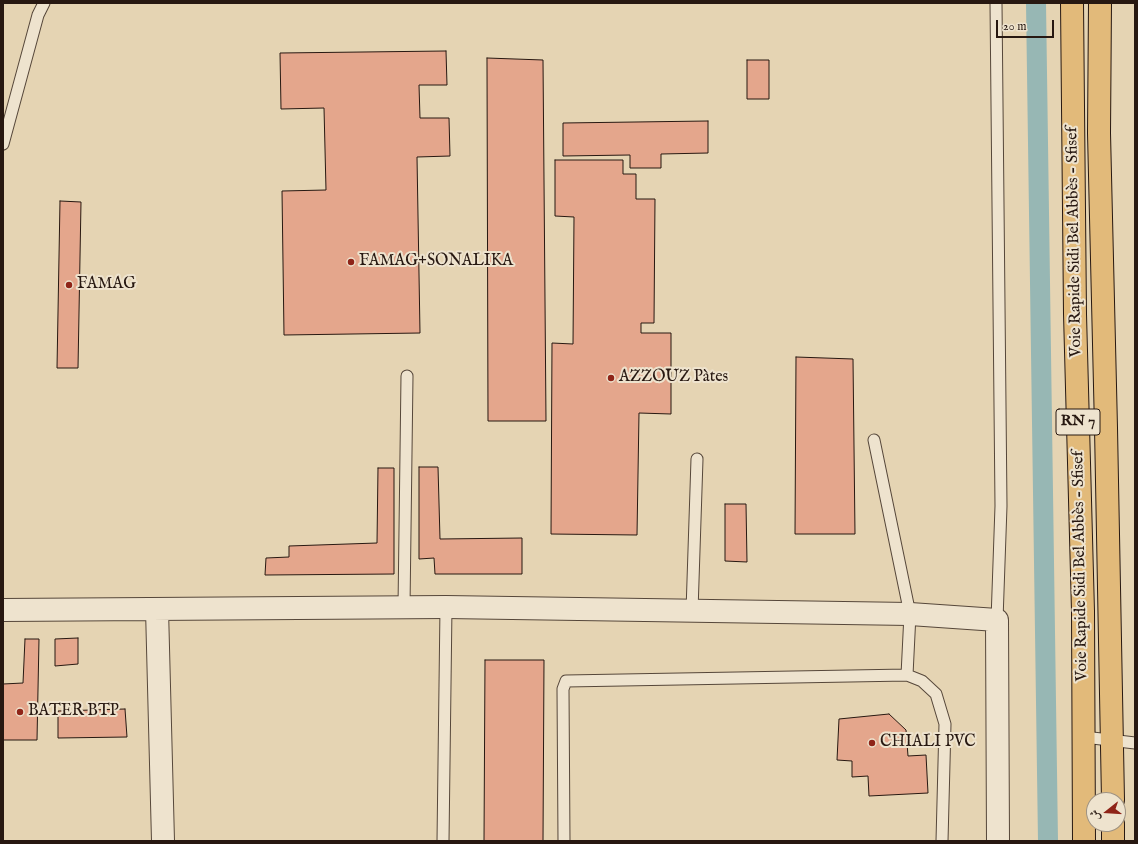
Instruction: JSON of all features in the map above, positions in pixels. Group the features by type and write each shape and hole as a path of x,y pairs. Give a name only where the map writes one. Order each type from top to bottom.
{"highway":[{"name":"Voie Rapide Sidi Bel Abbès - Sfisef","path":"1072,3 1075,314 1083,611 1084,841"},
{"name":"Voie Rapide Sidi Bel Abbès - Sfisef","path":"1100,3 1100,141 1112,792"}],"street":[{"path":"3,610 446,606 910,614 997,620 998,841"},
{"path":"157,609 163,841"}],"lane":[{"path":"3,144 38,15 44,3"},
{"path":"996,3 1001,506 997,620"},
{"path":"404,607 407,376"},
{"path":"874,440 910,614 907,675"},
{"path":"692,611 697,459"},
{"path":"443,841 446,606"},
{"path":"564,841 563,689 566,681 907,675 922,681 936,694 945,724 942,841"},
{"path":"1084,737 1135,743"}],"building":[{"name":"FAMAG+SONALIKA","path":"446,51 447,85 419,85 420,118 449,118 450,156 417,157 420,333 284,335 282,191 326,190 324,108 281,109 280,53"},
{"path":"487,58 543,60 546,421 488,421"},
{"path":"747,60 769,60 769,99 747,99"},
{"path":"708,121 708,153 661,154 661,168 630,168 630,155 563,156 563,123"},
{"name":"AZZOUZ Pàtes","path":"555,160 623,160 623,174 636,174 636,199 655,199 654,323 641,323 641,333 671,333 671,414 639,413 637,535 551,534 552,343 573,344 574,217 555,216"},
{"name":"FAMAG","path":"60,201 81,202 78,368 57,368"},
{"path":"796,357 853,359 855,534 795,534"},
{"path":"419,467 438,467 440,539 522,538 522,574 435,574 434,558 419,559"},
{"path":"378,468 394,468 394,574 265,575 266,558 289,557 289,546 377,543"},
{"path":"725,504 746,504 747,562 725,561"},
{"path":"78,638 78,664 55,666 55,639"},
{"name":"BATER BTP","path":"25,639 39,639 37,740 3,740 3,684 23,683"},
{"path":"485,660 544,660 543,841 484,841"},
{"path":"125,709 127,737 58,738 58,711"},
{"name":"CHIALI PVC","path":"889,714 906,730 908,756 926,755 928,793 869,796 868,776 852,777 852,761 837,760 839,719"}],"waterway":[{"path":"1036,3 1048,841"}],"place":[{"name":"FAMAG+SONALIKA","path":"351,262"},
{"name":"FAMAG","path":"69,285"},
{"name":"AZZOUZ Pàtes","path":"611,378"},
{"name":"BATER BTP","path":"20,712"},
{"name":"CHIALI PVC","path":"872,743"}]}
